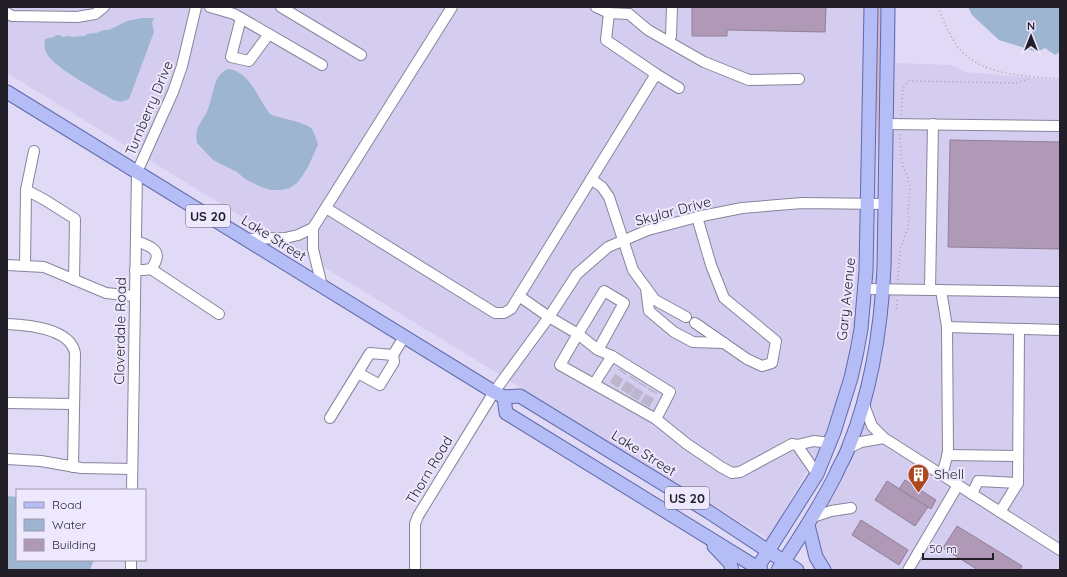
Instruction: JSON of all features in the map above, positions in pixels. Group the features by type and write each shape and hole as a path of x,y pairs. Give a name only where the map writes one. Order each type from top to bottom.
{"main road":[{"name":"Gary Avenue","path":"758,569 817,474 830,443 851,378 861,329 865,289 871,7"},
{"path":"781,566 810,521 849,448 864,405 874,363 879,335 883,289 888,7"},
{"name":"Lake Street","path":"7,92 499,395 520,396 709,512 769,551 781,566"},
{"name":"US 20","path":"499,395 506,413 699,531 758,569"},
{"path":"810,521 816,557 824,570"},
{"path":"699,531 730,563 732,570"},
{"name":"US 20","path":"781,566 797,570"}],"street":[{"path":"7,13 12,16 77,18 95,14 104,7"},
{"name":"Turnberry Drive","path":"137,172 173,92 182,66 196,7"},
{"path":"210,7 234,14 322,65"},
{"path":"281,7 361,55"},
{"path":"245,239 285,238 298,235 313,228 452,7"},
{"path":"596,7 609,13 630,10 648,30 704,62 749,80 799,79"},
{"path":"668,41 671,36 672,7"},
{"path":"609,13 606,40 679,88"},
{"path":"241,18 231,56 249,61 269,34"},
{"path":"326,208 495,312 504,313 511,309 656,74"},
{"path":"886,124 1060,126"},
{"path":"930,290 933,124"},
{"path":"25,266 26,190 34,150"},
{"name":"Cloverdale Road","path":"132,489 137,172"},
{"path":"592,179 602,187 609,197 633,270 655,300 691,320 751,361 762,366 772,363 776,341 724,298 710,266 697,217"},
{"path":"26,190 45,200 75,220 74,280"},
{"name":"Skylar Drive","path":"499,395 577,274 608,247 648,230 697,217 742,208 794,204 885,204"},
{"path":"313,228 313,249 322,286"},
{"path":"136,241 152,247 156,251 155,264 151,269"},
{"path":"7,265 44,267 106,294 134,296"},
{"path":"135,270 151,269 219,314"},
{"path":"646,287 649,311 674,332 693,342 724,343"},
{"path":"865,289 1060,292"},
{"path":"941,290 947,327 947,455 942,475"},
{"path":"598,350 624,303 604,291 560,365 594,384 612,389 632,401 643,408 687,444 732,473 740,472 792,444 797,445 814,441 830,443"},
{"path":"519,296 549,317 578,334 598,350 612,356 635,375 655,387 670,392 656,419"},
{"path":"7,324 34,325 68,339 74,346 73,467"},
{"path":"947,327 1060,330"},
{"path":"1000,512 1018,483 1019,329"},
{"path":"358,373 380,386 394,362 393,355 404,336"},
{"path":"330,418 370,353 393,355"},
{"path":"594,384 612,356"},
{"name":"Thorn Road","path":"415,570 415,524 418,516 499,395"},
{"path":"7,403 74,404"},
{"path":"864,405 872,426 884,438 1060,550"},
{"path":"849,448 861,442 884,438"},
{"path":"797,445 817,474"},
{"path":"947,455 1018,456"},
{"path":"7,459 41,461 81,468 132,469"},
{"path":"972,494 978,481 1018,483"},
{"path":"908,570 958,485"},
{"path":"810,521 831,511 851,508"}],"path":[{"path":"938,7 957,45 970,59 991,69 1029,76 1060,79"},
{"path":"901,113 903,88 908,81 1017,84 1028,79 1029,76"},
{"path":"898,272 900,249 908,228 910,187 903,166 900,136"}],"shaded area":[{"path":"7,7 896,7 896,63 951,65 966,72 1060,80 1060,570 813,569 807,557 808,545 817,524 851,459 861,431 879,369 886,329 887,307 857,305 845,375 821,447 768,539 7,73"},
{"path":"877,7 882,7 880,152 878,153 876,79"}],"water":[{"path":"968,7 1060,7 1060,52 1055,55 1045,48 1037,52 999,40 972,15"},
{"path":"142,18 154,18 152,23 154,32 129,99 125,101 113,100 79,80 55,63 46,51 45,39 56,35 60,35 62,37 85,36 87,34 109,30 127,21"},
{"path":"228,69 236,71 248,80 270,114 298,122 312,129 318,145 307,169 298,182 290,188 270,190 259,186 245,179 237,172 213,160 197,143 196,137 198,127 207,111 219,75"},
{"path":"7,496 16,497 16,561 94,561 90,570 7,570"}],"building":[{"path":"692,7 826,7 825,32 727,30 727,36 692,36"},
{"path":"950,140 1060,142 1060,249 948,247"},
{"name":"Shell","path":"905,480 936,500 931,509 899,489"},
{"name":"Shell","path":"887,481 928,507 915,526 875,500"},
{"path":"861,520 908,550 899,565 852,535"},
{"path":"957,526 1022,566 1020,570 978,570 943,548"}],"tunnel":[{"path":"614,385 623,371"},
{"path":"625,392 634,378"},
{"path":"634,398 643,384"},
{"path":"645,405 653,390"}],"place":[{"name":"Shell","path":"918,494"}]}
